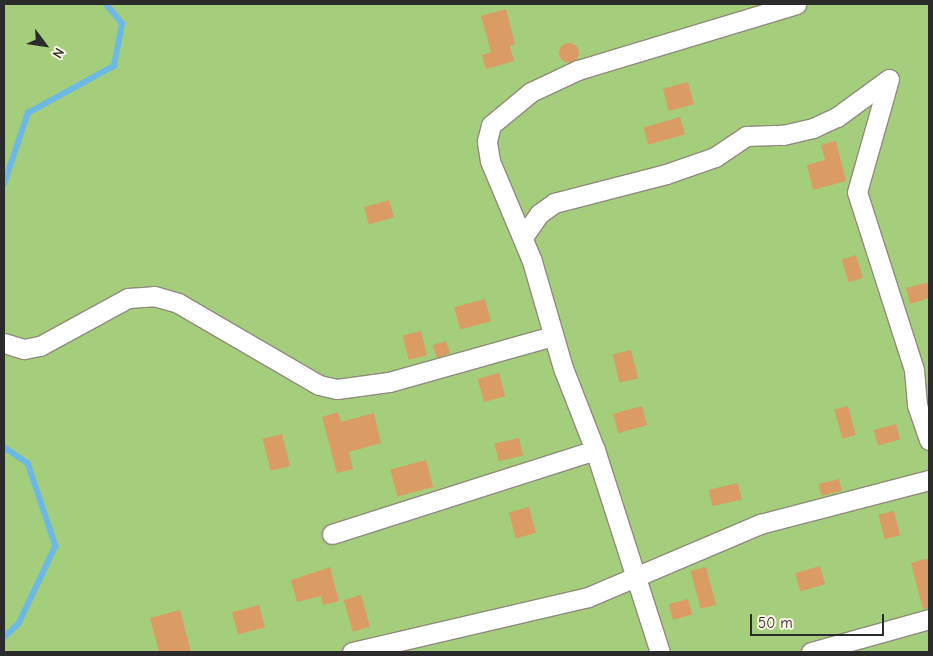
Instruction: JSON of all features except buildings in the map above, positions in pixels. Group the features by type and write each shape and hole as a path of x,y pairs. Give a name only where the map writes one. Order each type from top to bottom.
{"street":[{"path":"660,652 633,579 595,450 553,336 523,237 490,161 487,141 491,125 503,113 531,92 578,70 796,4"},
{"path":"523,237 539,214 554,203 666,174 715,156 746,136 783,136 813,128 837,117 889,80 857,192 922,368 917,405 929,440"},
{"path":"4,343 24,349 40,346 128,298 154,296 178,303 319,385 337,389 389,382 553,336"},
{"path":"332,534 595,450"},
{"path":"352,652 549,607 633,579 760,524 929,480"},
{"path":"810,652 929,619"}],"green space":[{"path":"4,4 929,4 929,652 4,652"}],"waterway":[{"path":"4,184 28,113 114,66 122,24 106,4"},
{"path":"4,447 28,463 56,546 19,624 4,638"}]}
